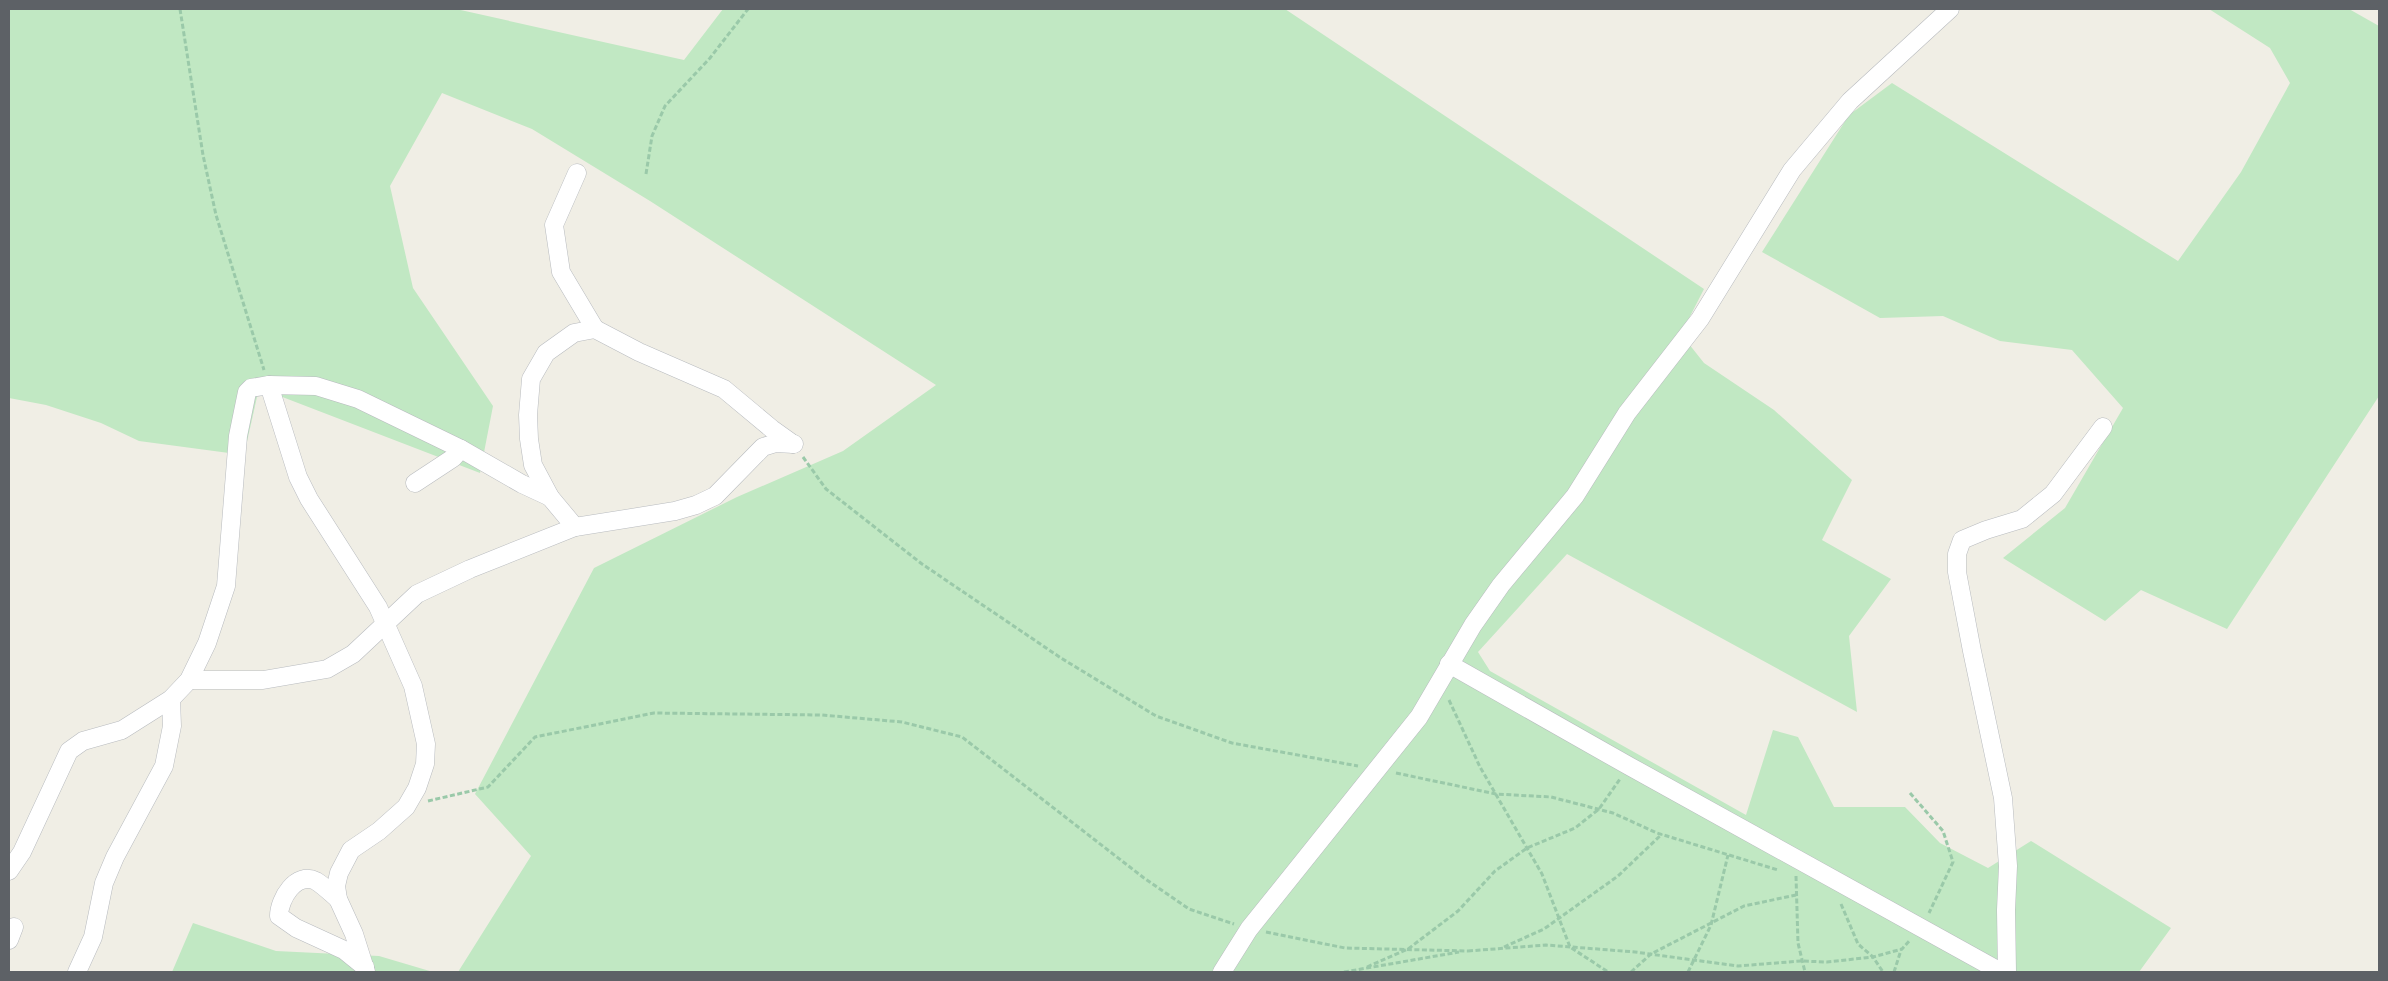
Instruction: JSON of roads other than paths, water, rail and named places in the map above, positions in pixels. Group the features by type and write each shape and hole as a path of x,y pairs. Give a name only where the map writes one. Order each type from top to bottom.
{"street":[{"path":"1222,972 1249,929 1419,717 1473,625 1501,585 1575,496 1627,413 1700,319 1792,170 1850,101 1950,9"},
{"path":"189,680 263,680 327,669 352,654 417,594 470,569 575,527 675,511 696,505 715,496 763,447 776,443 794,444 772,429 724,389 595,329 561,272 554,225 577,173"},
{"path":"575,527 550,497 533,465 529,431 531,379 546,353 574,333 595,329"},
{"path":"9,871 22,852 69,751 83,740 97,738 122,730 171,699 189,680 207,644 226,586 238,436 244,400 251,388 269,385 316,386 358,399 461,448 522,484 550,497"},
{"path":"269,385 298,477 309,499 385,622 413,686 426,744 425,764 418,788 406,807 379,831 351,850 344,859 336,886 338,899 366,970"},
{"path":"2008,972 2006,910 2008,866 2003,798 1957,572 1957,554 1962,540 1986,530 2022,519 2053,494 2104,427"},
{"path":"415,483 453,458 461,448"},
{"path":"1450,664 1629,766 2001,972"},
{"path":"77,972 93,937 104,883 115,857 164,766 172,726 171,699"},
{"path":"338,899 315,880 302,880 290,886 279,907 279,916 296,928 344,950 366,970"}]}
